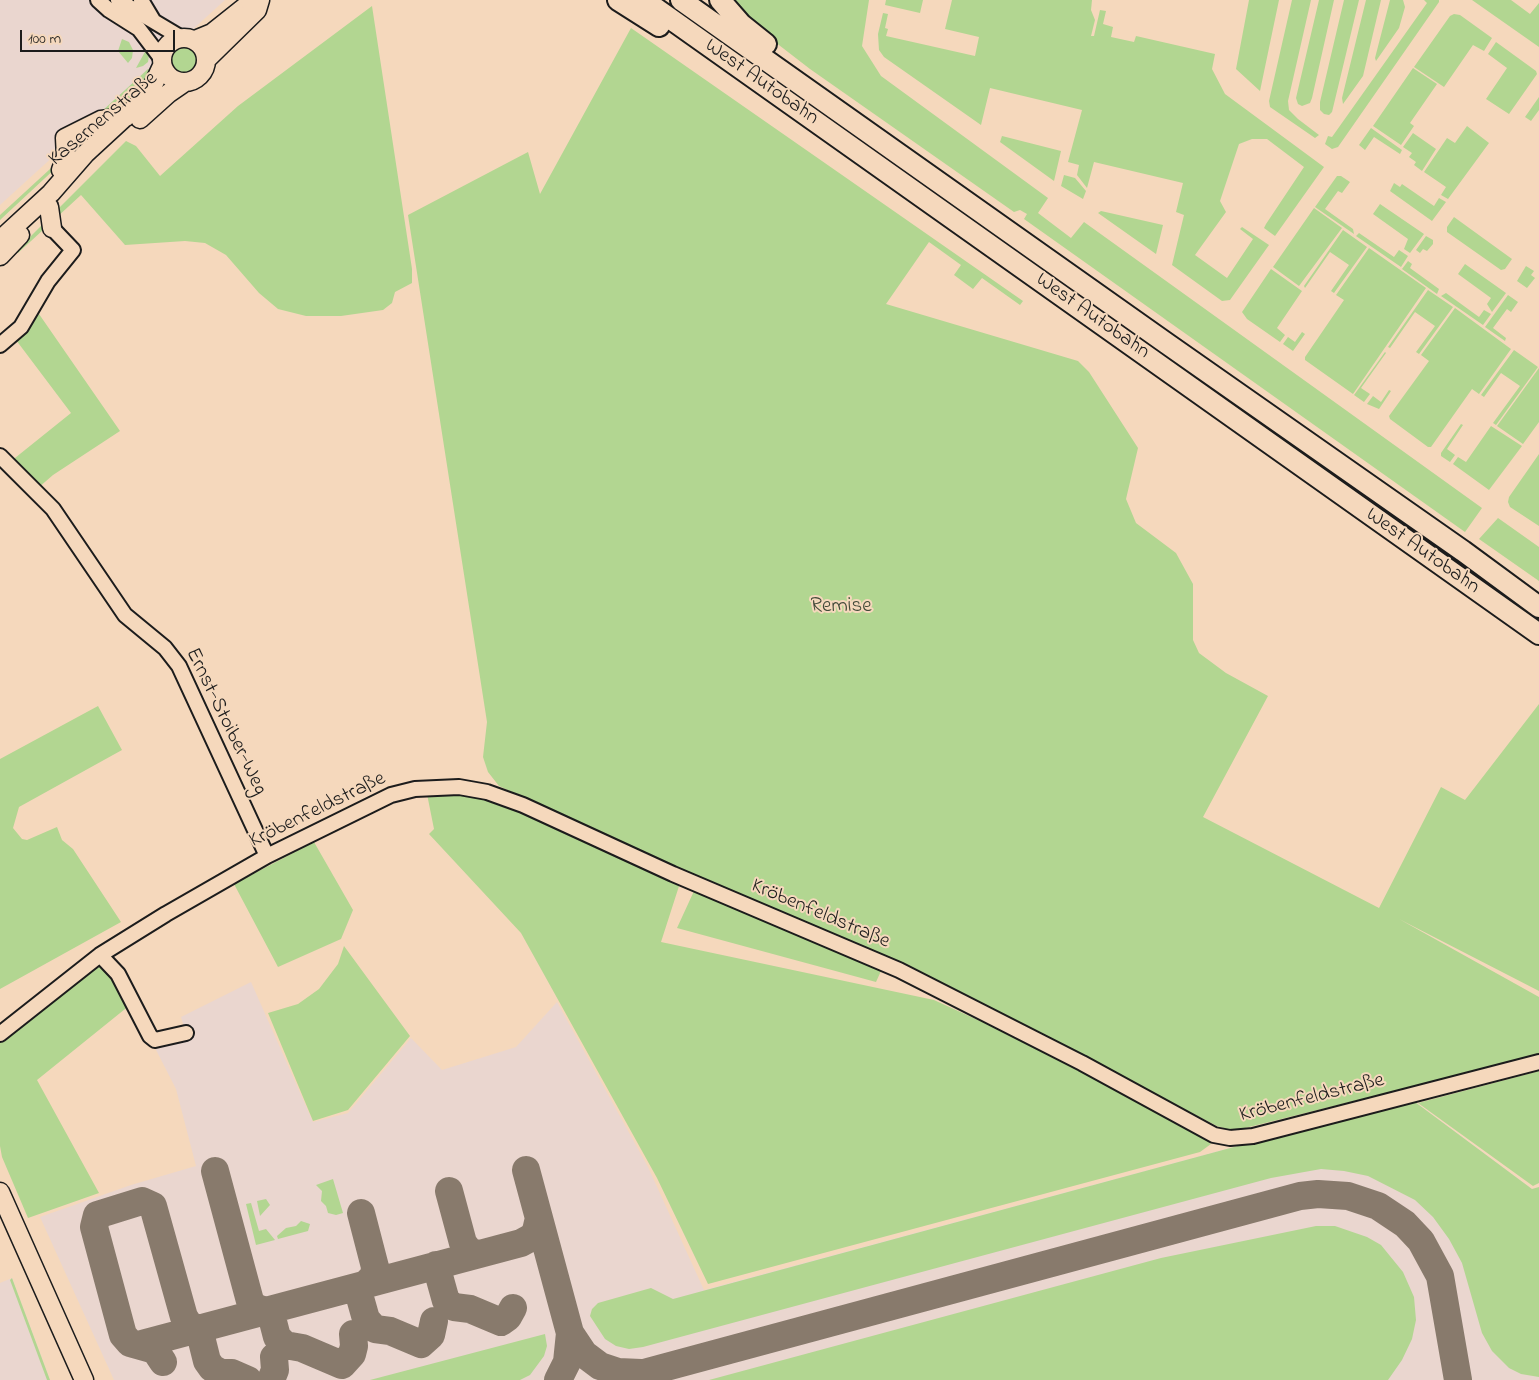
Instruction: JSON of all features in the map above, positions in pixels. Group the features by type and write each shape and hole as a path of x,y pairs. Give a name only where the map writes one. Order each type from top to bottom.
{"highway":[{"path":"618,0 686,43 704,43"},
{"name":"West Autobahn","path":"644,0 1512,617 1539,634"},
{"name":"West Autobahn","path":"681,0 1539,607"},
{"path":"720,0 741,24 770,47 789,75"},
{"path":"1512,617 1539,649"}],"main road":[{"path":"255,1 257,10 206,60 202,72 192,81 186,82 171,78 161,62 168,43 212,33 255,1"},
{"path":"187,38 203,48 206,60"},
{"name":"Kasernenstraße","path":"0,240 50,200 126,116 148,96 161,62"},
{"name":"Kasernenstraße","path":"89,159 169,93 186,82"},
{"path":"61,170 66,157 65,138 101,120 126,116"},
{"path":"0,227 61,170 89,159"},
{"path":"0,256 36,220 50,200"},
{"path":"50,200 52,228"},
{"path":"36,220 52,228"},
{"path":"0,1192 23,1248 48,1324 70,1380"},
{"path":"23,1248 58,1318 84,1380"}],"street":[{"path":"98,0 139,29 161,62"},
{"path":"117,0 117,11 122,18"},
{"path":"117,0 155,23 187,38"},
{"path":"142,0 155,23"},
{"path":"0,345 21,327 48,281 73,250 52,228"},
{"name":"Ernst-Stoiber-Weg","path":"0,456 54,510 125,615 165,648 179,666 267,856"},
{"name":"Kröbenfeldstraße","path":"0,1034 100,955 166,914 267,856 391,795 415,789 459,787 505,797 673,874 899,970 1082,1063 1214,1135 1230,1138 1253,1136 1539,1062"},
{"path":"100,955 118,974 150,1036 155,1040 186,1033"}],"shaded area":[{"path":"0,0 225,0 0,205"},
{"path":"251,982 313,1122 348,1113 411,1038 442,1070 516,1047 557,1002 648,1167 704,1290 1411,1099 1532,1189 1539,1187 1539,1380 114,1380 40,1217 131,1185 196,1166 176,1089 154,1046 188,1039 181,1017"},
{"path":"12,1278 50,1380 0,1380 0,1283"}],"green space":[{"path":"729,0 869,0 862,46 881,76 1048,198 1038,213 1071,238 1084,222 1482,508 1465,532 1024,219 1027,214 1020,210 1014,212 810,69 753,25"},
{"path":"886,0 923,0 920,13 885,5"},
{"path":"952,0 1092,0 1091,10 1095,20 1091,36 1094,36 1100,10 1106,11 1103,24 1113,27 1111,37 1134,42 1136,36 1215,54 1212,69 1225,94 1324,167 1275,236 1264,228 1304,167 1267,139 1252,139 1239,144 1220,201 1226,212 1195,255 1227,278 1253,239 1240,229 1242,227 1269,245 1230,300 1222,301 1172,265 1184,215 1176,212 1183,183 1094,162 1087,188 1077,175 1079,165 1068,162 1082,110 990,88 981,125 884,57 879,50 878,34 883,13 888,14 885,28 888,29 886,36 975,56 979,37 945,29"},
{"path":"1249,0 1279,0 1260,91 1236,69"},
{"path":"1292,0 1311,0 1288,101 1289,110 1319,135 1315,138 1270,107 1269,101"},
{"path":"1319,0 1334,0 1312,98 1310,103 1302,106 1298,104 1296,98"},
{"path":"1344,0 1359,0 1332,112 1329,115 1324,114 1320,110 1320,102"},
{"path":"1366,0 1381,0 1363,76 1343,104 1342,98"},
{"path":"1390,0 1403,0 1405,7 1399,28 1376,61 1375,58"},
{"path":"1424,0 1439,0 1439,2 1338,147 1332,149 1325,144 1328,136 1332,137 1427,3"},
{"path":"1472,0 1511,0 1530,14 1539,3 1539,47"},
{"path":"372,6 412,269 412,283 395,292 392,303 383,310 341,316 306,316 278,309 259,293 226,255 205,243 185,241 125,245 81,195 18,253 16,251 126,141 136,146 160,176 238,106"},
{"path":"1454,14 1460,15 1492,38 1484,51 1473,45 1444,87 1414,67 1450,16"},
{"name":"Remise","path":"631,28 1023,301 1020,305 982,278 973,289 954,275 961,265 929,242 886,304 1078,361 1089,372 1138,448 1126,499 1136,523 1176,553 1193,584 1193,640 1199,653 1226,673 1268,696 1203,817 1379,908 1441,787 1465,800 1539,704 1539,991 1399,919 1539,997 1539,1055 1233,1131 1217,1126 901,964 675,868 499,786 488,772 483,757 487,722 408,215 528,152 540,194"},
{"path":"122,39 129,42 133,50 132,58 128,63 118,51"},
{"path":"1496,42 1536,71 1537,74 1509,114 1486,99 1507,68 1488,54"},
{"path":"184,46 194,50 198,60 194,70 184,74 174,70 170,60 174,50"},
{"path":"146,50 149,55 148,62 136,68"},
{"path":"1413,68 1437,84 1410,123 1414,126 1401,145 1373,126"},
{"path":"148,69 151,70 142,90 126,108 90,122"},
{"path":"1539,97 1539,110 1531,121 1525,117"},
{"path":"112,122 70,158 72,143"},
{"path":"1467,126 1489,143 1448,199 1441,195 1446,187 1424,172 1447,138 1455,143"},
{"path":"1371,128 1402,150 1400,154 1374,137 1365,150 1359,145"},
{"path":"1413,133 1436,149 1422,171 1414,165 1416,162 1409,157 1412,153 1403,147"},
{"path":"1002,136 1061,151 1054,181 1000,142"},
{"path":"62,158 59,165 0,220 0,215"},
{"path":"1064,175 1075,178 1086,191 1083,199 1061,186"},
{"path":"1337,176 1341,176 1350,182 1342,193 1338,191 1325,209 1353,229 1354,234 1315,207"},
{"path":"1394,183 1400,187 1402,184 1434,206 1439,198 1446,202 1432,221 1390,191"},
{"path":"1380,204 1424,234 1410,253 1404,249 1408,239 1373,214"},
{"path":"1314,208 1342,228 1299,286 1273,267"},
{"path":"1101,211 1163,225 1156,254 1098,213"},
{"path":"1454,217 1512,259 1505,269 1501,270 1447,232 1447,227"},
{"path":"1343,230 1367,247 1334,293 1331,291 1349,265 1330,252 1305,288 1304,286"},
{"path":"1359,233 1394,257 1399,250 1408,256 1401,267 1356,236"},
{"path":"1426,236 1433,240 1433,244 1427,251 1423,249 1420,253 1416,250"},
{"path":"1369,248 1426,288 1353,394 1305,360 1305,357 1344,300 1336,295"},
{"path":"1408,261 1412,264 1410,268 1439,289 1437,294 1402,269"},
{"path":"1465,264 1506,293 1492,312 1487,304 1491,298 1458,274"},
{"path":"1526,266 1534,271 1531,275 1535,278 1527,288 1517,281"},
{"path":"1271,269 1302,291 1277,328 1285,335 1280,342 1247,319 1242,312"},
{"path":"1428,290 1453,307 1419,354 1416,352 1435,326 1415,312 1390,348 1388,347"},
{"path":"1446,293 1479,317 1484,310 1491,314 1483,325 1441,296"},
{"path":"1508,295 1518,302 1511,312 1507,309 1493,328 1506,338 1505,341 1485,327"},
{"path":"1455,308 1511,349 1479,394 1472,389 1431,447 1428,447 1390,419 1389,416 1429,361 1421,355"},
{"path":"39,314 120,431 53,475 38,488 10,462 71,413 16,340"},
{"path":"1302,332 1305,334 1293,351 1283,344 1288,337 1295,342"},
{"path":"1514,350 1538,367 1496,425 1493,423 1520,386 1501,373 1484,397 1481,395"},
{"path":"1385,352 1361,388 1370,394 1364,402 1354,395"},
{"path":"1539,368 1539,422 1523,444 1497,426"},
{"path":"1389,390 1391,391 1379,409 1367,404 1373,396 1381,402"},
{"path":"1461,424 1463,425 1447,449 1455,455 1450,462 1441,456 1441,453"},
{"path":"1491,426 1522,446 1489,490 1453,464 1458,457 1466,462"},
{"path":"1539,454 1539,526 1510,507 1508,502 1509,497"},
{"path":"1498,518 1539,547 1539,581 1479,539"},
{"path":"98,706 122,750 19,807 13,828 22,839 27,840 57,827 62,840 73,849 121,922 0,989 0,759"},
{"path":"445,792 498,799 680,883 661,942 934,1000 1057,1056 1196,1130 1211,1144 1200,1152 708,1284 657,1178 521,933 429,834 434,829 427,794"},
{"path":"314,842 353,910 341,939 278,967 234,884"},
{"path":"694,891 881,971 876,982 677,928"},
{"path":"344,946 410,1036 348,1110 313,1121 268,1013 298,1004 319,989 338,964"},
{"path":"101,965 109,969 130,1005 37,1080 99,1193 28,1218 2,1157 0,1146 0,1042 83,975"},
{"path":"1539,1071 1539,1183 1533,1186 1418,1103"},
{"path":"1411,1099 1532,1189 1539,1187 1539,1377 1521,1374 1509,1368 1492,1351 1482,1333 1462,1263 1449,1239 1433,1217 1415,1200 1368,1176 1321,1169 1271,1178 643,1347 629,1349 616,1346 605,1339 590,1316 592,1309 598,1303 651,1288 673,1299"},
{"path":"333,1179 343,1213 336,1215 328,1213 326,1206 321,1201 322,1191 316,1185"},
{"path":"266,1199 270,1205 260,1216 257,1201"},
{"path":"251,1203 259,1231 266,1229 275,1240 256,1245 246,1204"},
{"path":"301,1221 310,1224 308,1231 278,1239 277,1236 286,1228 296,1226"},
{"path":"1316,1226 1335,1226 1367,1237 1381,1245 1403,1272 1414,1297 1416,1320 1412,1339 1402,1360 1388,1380 709,1380 1161,1258"},
{"path":"12,1278 50,1380 47,1380 10,1280"},
{"path":"545,1334 547,1346 544,1356 530,1375 520,1380 370,1380"}],"taxiway":[{"path":"526,1170 570,1333"},
{"path":"215,1171 250,1301 256,1308 267,1311"},
{"path":"449,1191 463,1243 470,1252 479,1254"},
{"path":"618,1380 1300,1196 1318,1194 1348,1196 1378,1206 1405,1224 1421,1241 1440,1276 1458,1380"},
{"path":"163,1362 155,1350 130,1343 123,1335 94,1227 97,1215 142,1201 153,1206 184,1317 190,1326 201,1329"},
{"path":"361,1213 375,1267 374,1276 366,1284"},
{"path":"138,1345 521,1243 532,1237 536,1231 539,1218"},
{"path":"436,1265 446,1301 454,1307 470,1309 501,1322 508,1317 513,1308"},
{"path":"357,1287 366,1319 375,1329 390,1331 421,1344 431,1335 434,1321"},
{"path":"270,1310 277,1337 285,1345 302,1348 342,1365 352,1354 354,1346 353,1334"},
{"path":"199,1329 207,1361 212,1368 221,1373 232,1373 248,1380"},
{"path":"558,1380 567,1362 570,1333 584,1354 600,1366 618,1372 641,1373"},
{"path":"271,1380 275,1370 274,1357"}]}
